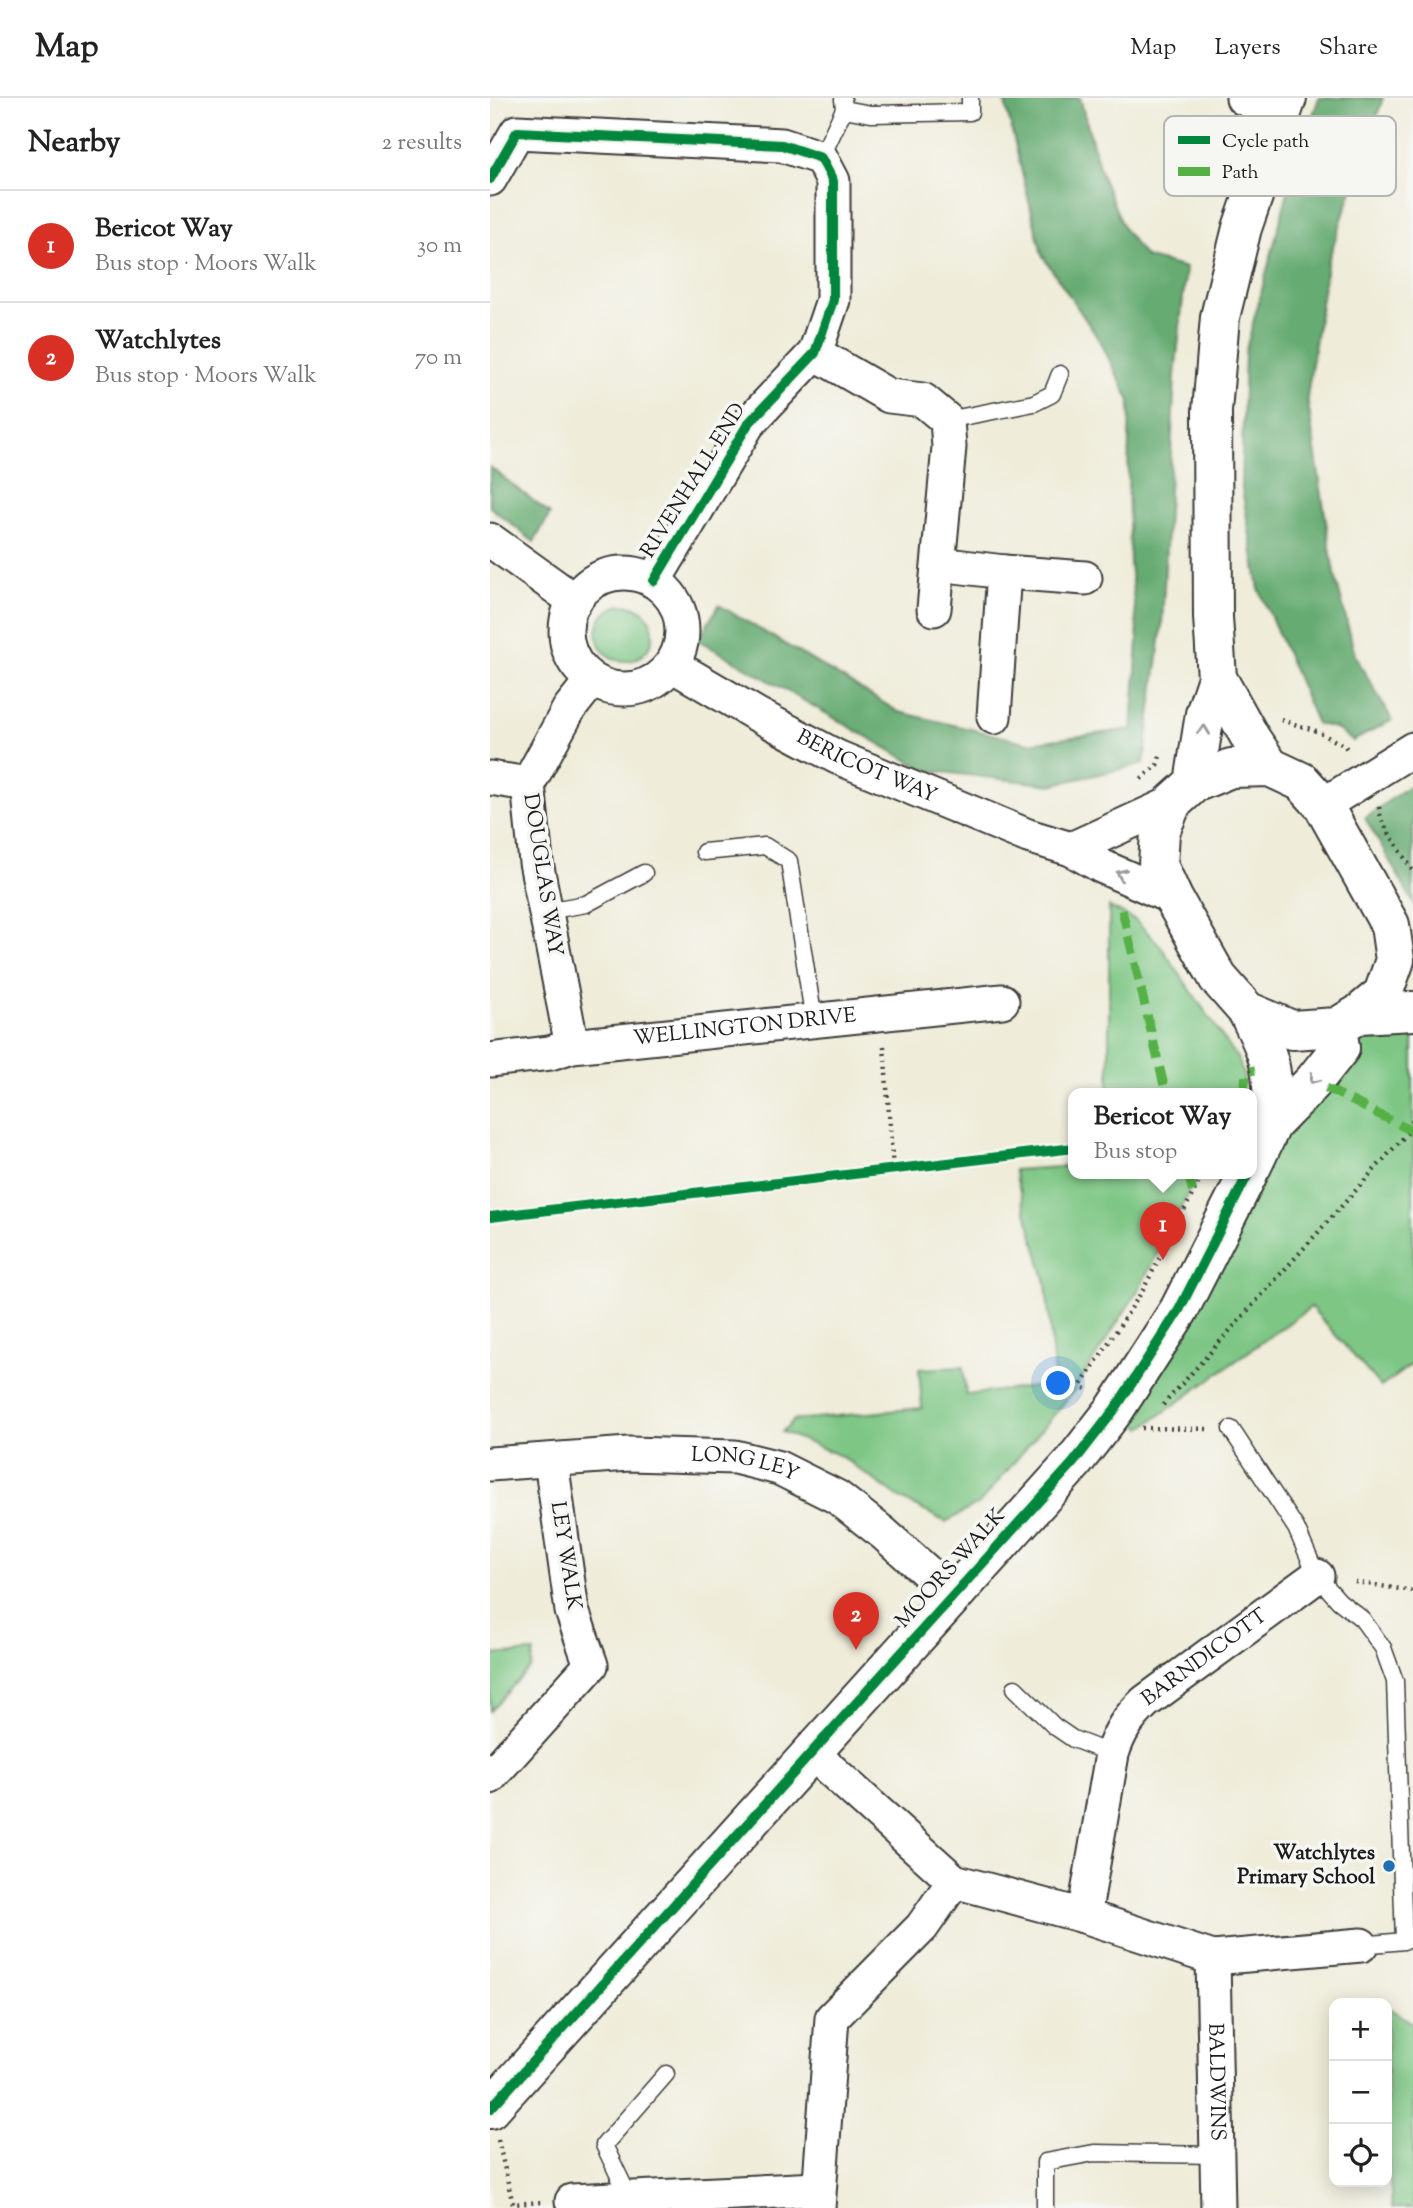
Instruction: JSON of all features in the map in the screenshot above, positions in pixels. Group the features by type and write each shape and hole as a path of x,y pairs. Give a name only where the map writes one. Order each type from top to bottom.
{"street":[{"path":"1243,98 1284,105"},
{"path":"490,179 517,132 782,145 821,158"},
{"name":"RIVENHALL END","path":"654,581 748,424 815,353 834,300 833,181 821,158"},
{"path":"1253,196 1242,228 1220,317 1212,411 1213,617 1217,678 1183,793 1160,832 1157,865 1218,978 1247,1011 1266,1048 1274,1084 1272,1124"},
{"path":"815,353 889,396 923,400 947,420 949,447 934,609"},
{"path":"490,540 575,601"},
{"path":"939,564 1084,578"},
{"path":"994,718 1004,572"},
{"path":"619,573 654,581 673,601 683,628 681,648 672,665 660,678 626,690 608,687 592,680 579,668 570,652 566,635 568,617 575,601 586,587 619,573"},
{"name":"BERICOT WAY","path":"672,665 837,757 1028,836 1070,849 1173,898"},
{"path":"1217,678 1270,767"},
{"name":"DOUGLAS WAY","path":"572,1046 536,862 528,784 569,709 592,680"},
{"path":"1323,805 1413,749"},
{"path":"1070,849 1231,768 1270,767 1302,782 1323,805 1402,930 1383,993 1348,1021 1340,1048 1313,1082 1272,1124 1257,1156"},
{"path":"490,778 528,784"},
{"name":"WELLINGTON DRIVE","path":"490,1060 550,1053 572,1046 1002,1001"},
{"path":"1247,1011 1292,1030 1413,1011"},
{"name":"MOORS WALK","path":"490,2108 1073,1462 1136,1418 1179,1310 1245,1179"},
{"name":"LONG LEY","path":"490,1464 629,1454 735,1457 779,1468 837,1497 883,1533 954,1596"},
{"name":"LEY WALK","path":"490,1777 592,1665 572,1611 551,1461"},
{"name":"BARNDICOTT","path":"1084,1916 1112,1754 1119,1733 1128,1718 1145,1702 1317,1576"},
{"path":"812,1753 954,1881 1084,1916 1213,1958 1361,1945"},
{"path":"572,2200 629,2197 818,2199 832,2018 922,1927 954,1881"},
{"name":"BALDWINS","path":"1213,1958 1219,2208"}],"lane":[{"path":"821,158 843,103 871,114 970,112 970,98"},
{"path":"947,420 1034,403 1052,394 1060,374"},
{"path":"704,852 765,846 789,861 814,1021"},
{"path":"546,911 586,904 644,873"},
{"path":"1231,1429 1296,1528 1317,1576 1339,1601 1362,1619 1383,1648 1395,1681 1404,1941 1361,1945"},
{"path":"1015,1688 1054,1726 1073,1739 1112,1754"},
{"path":"629,2197 604,2145 666,2074"},
{"path":"1045,2208 1045,2162 1094,2152 1217,2155"}],"path":[{"path":"1276,718 1314,730 1345,746 1349,753"},
{"path":"1137,783 1157,765 1165,743"},
{"path":"1378,799 1381,820 1413,871"},
{"path":"881,1013 894,1169"},
{"path":"1160,1408 1410,1130 1413,1116"},
{"path":"880,1171 907,1168"},
{"path":"1200,1179 1143,1290 1081,1385 1136,1418 1231,1429"},
{"path":"1317,1576 1413,1591"},
{"path":"490,2108 513,2204 572,2200"}],"green space":[{"path":"1004,98 1080,98 1101,174 1124,229 1145,257 1186,268 1175,376 1162,625 1144,764 1051,785 925,770 698,640 719,605 899,712 1029,743 1132,729 1138,640 1130,565 1130,401 1100,341 1042,255"},
{"path":"1319,98 1383,98 1377,116 1313,116"},
{"path":"1287,196 1350,196 1327,264 1307,397 1333,567 1355,655 1392,720 1353,741 1335,728 1317,724 1259,589 1241,483 1245,353"},
{"path":"490,467 550,514 534,542 490,507"},
{"path":"625,605 636,607 645,613 651,622 651,644 645,653 636,659 625,661 614,659 605,653 599,644 597,633 599,622 605,613 614,607"},
{"path":"1413,783 1413,902 1365,818"},
{"path":"1109,907 1135,920 1159,944 1239,1061 1244,1079 1242,1088 1109,1088"},
{"path":"1413,1011 1413,1363 1381,1387 1311,1307 1142,1428 1115,1409 1249,1179 1257,1179 1257,1165 1337,1027"},
{"path":"1068,1166 1068,1179 1195,1179 1139,1289 1073,1392 981,1502 946,1522 901,1499 839,1455 782,1432 794,1420 922,1408 919,1369 963,1367 966,1395 1055,1384 1046,1283 1014,1170"},
{"path":"534,1652 531,1667 490,1711 490,1655"},
{"path":"1392,2010 1413,2023 1413,2208 1392,2208"}],"marked path":[{"path":"1122,910 1165,1088"},
{"path":"1245,1088 1246,1072 1255,1070"},
{"path":"1326,1088 1410,1130 1413,1128"},
{"path":"1189,1179 1193,1192"}],"cycle path":[{"path":"490,179 517,132 782,145 821,158 833,181 833,300 815,353 748,424 654,581"},
{"path":"490,1217 1068,1149"},
{"path":"490,2109 1073,1463 1115,1409 1179,1310 1245,1179"}],"place":[{"name":"Bericot Way","path":"1163,1260"},
{"name":"Watchlytes","path":"856,1650"},
{"name":"Watchlytes Primary School","path":"1389,1866"}]}
